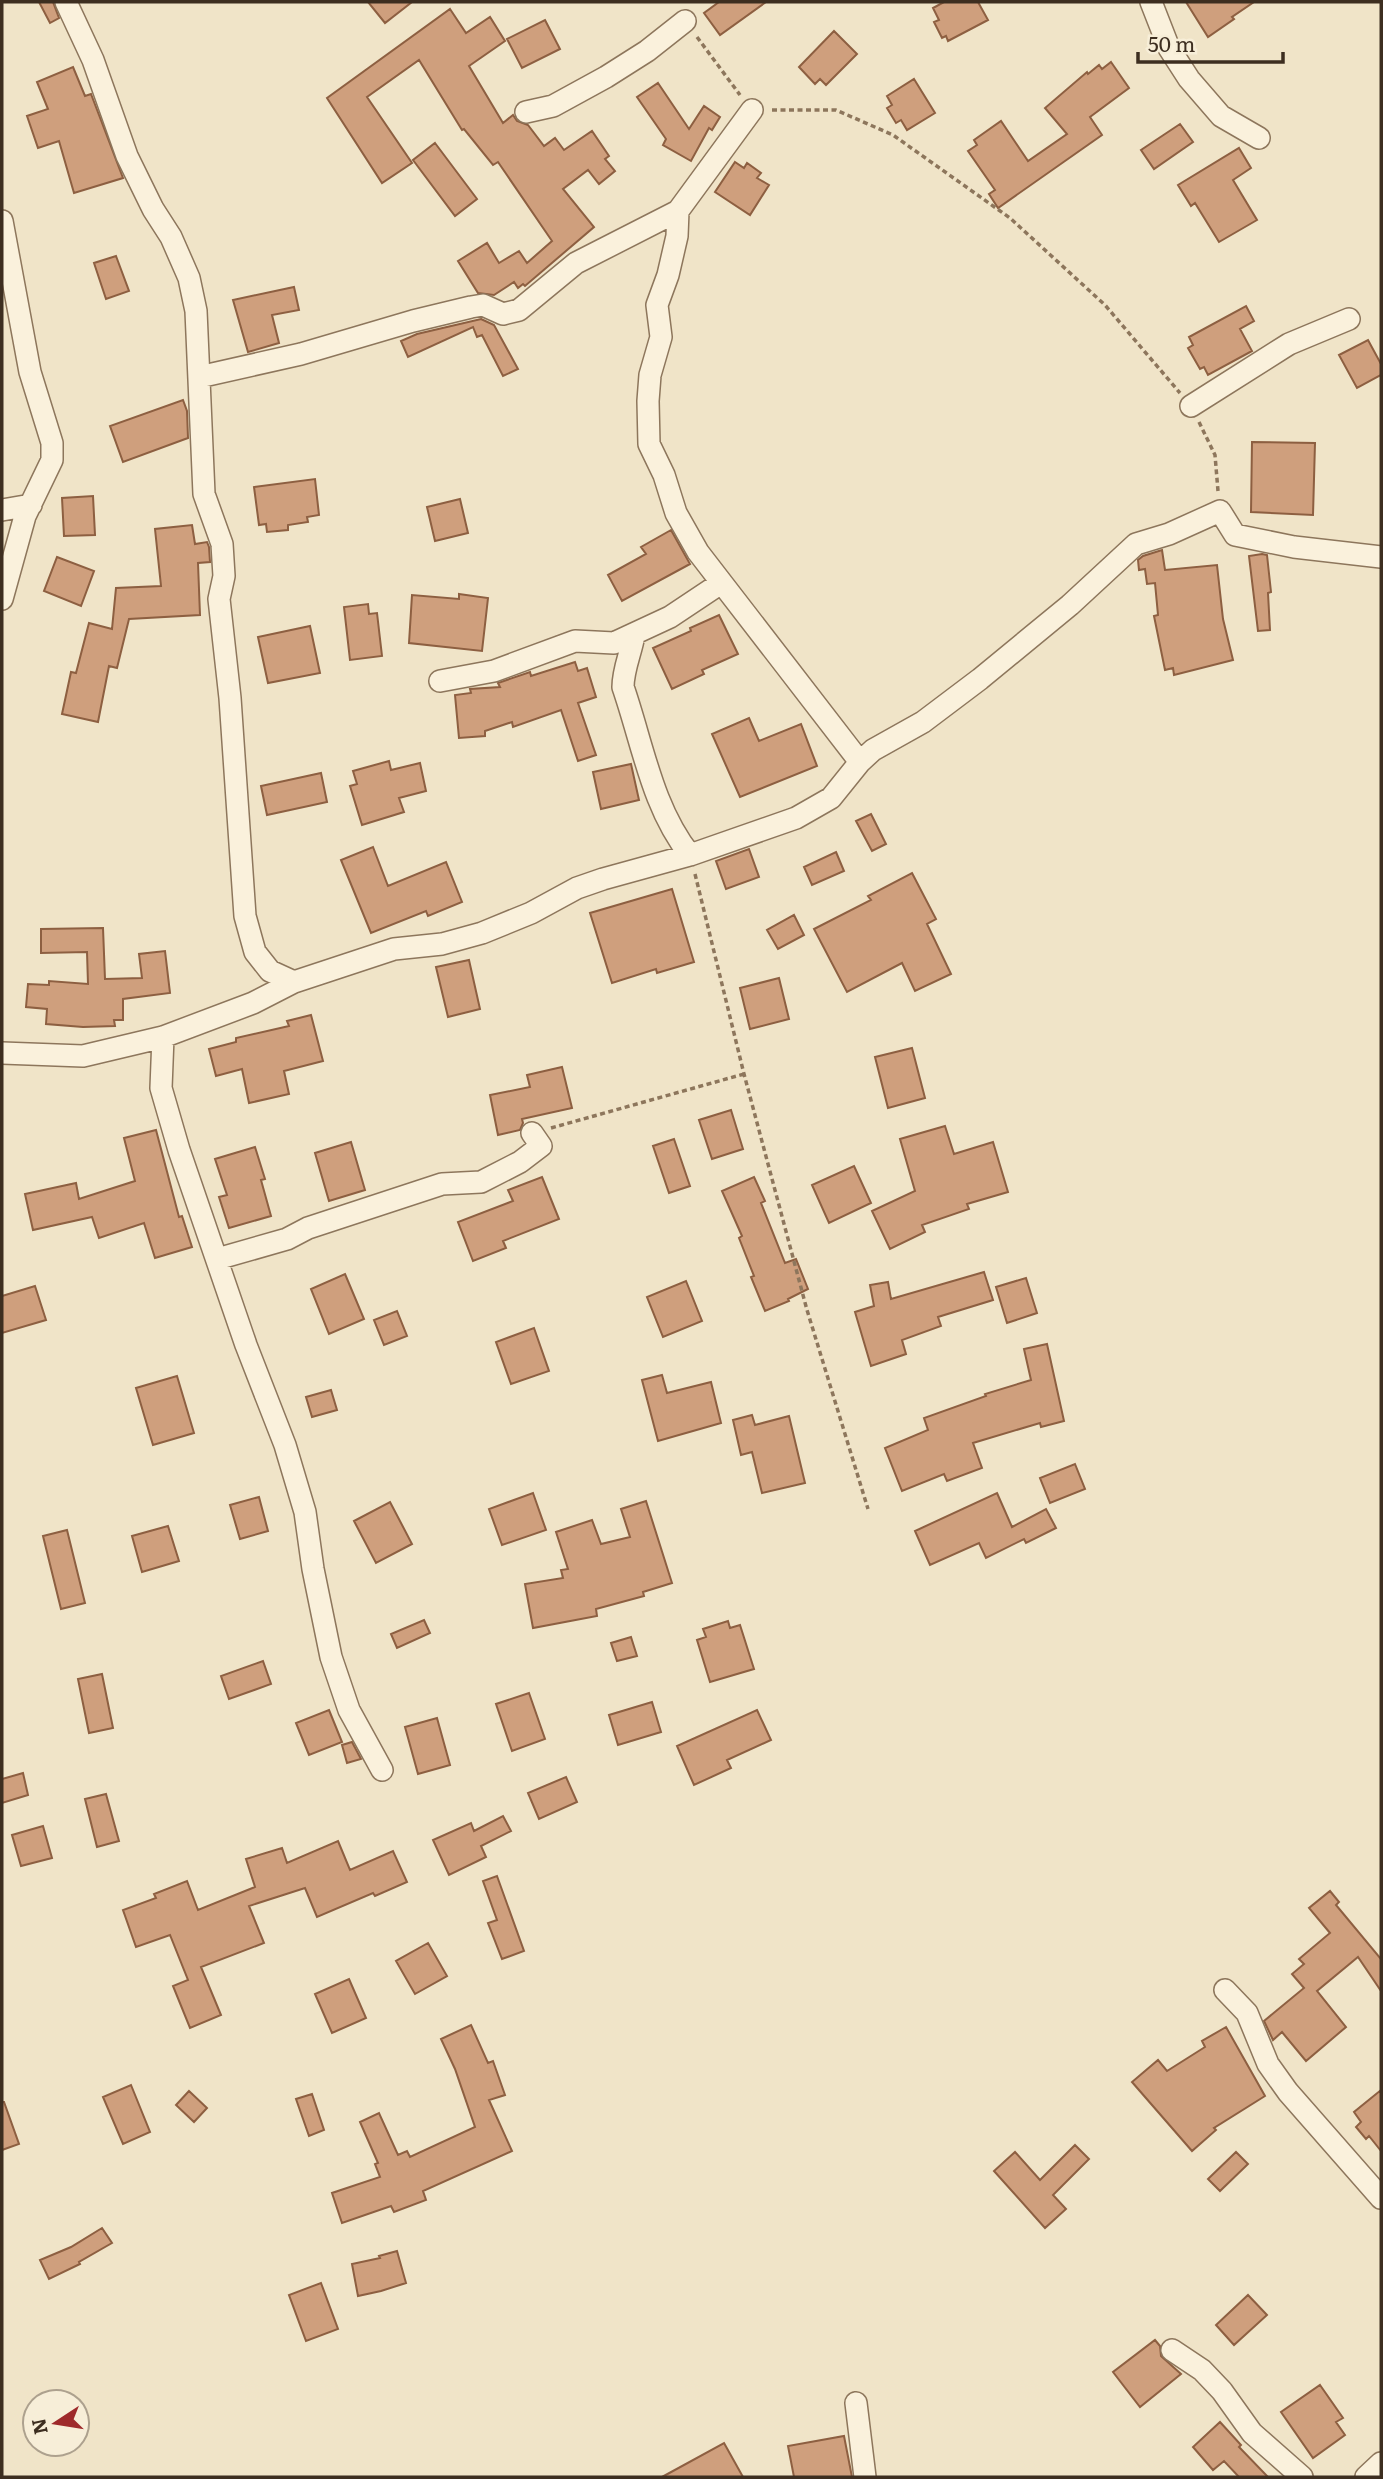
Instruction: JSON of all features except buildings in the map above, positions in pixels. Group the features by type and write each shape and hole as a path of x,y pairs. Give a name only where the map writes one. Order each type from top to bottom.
{"street":[{"path":"66,2 93,60 127,156 153,209 171,237 189,278 196,311 204,494 222,544 223,576 219,599 230,698 245,916 255,952 270,971 294,982"},
{"path":"1151,2 1169,48 1189,79 1221,116 1259,138"},
{"path":"526,112 553,106 606,77 648,51 685,21"},
{"path":"199,377 301,354 471,307 483,306 503,314 519,310 576,263 678,211 752,110"},
{"path":"678,211 674,249 657,305 661,337 650,375 649,444 664,475 676,513 698,552 860,762"},
{"path":"2,221 30,372 52,443 52,460 26,516 2,598"},
{"path":"1191,406 1289,344 1349,319"},
{"path":"2,510 31,505"},
{"path":"2,1053 83,1056 163,1037 253,1003 294,982 394,949 442,944 482,933 531,913 578,888 690,855 796,818 831,798 873,750 923,722 981,679 1136,544 1169,534 1220,510 1235,535 1294,547 1381,557"},
{"path":"440,681 494,671 575,641 614,643 670,617 721,583"},
{"path":"634,635 631,654 623,672 623,687 661,807 676,837 690,855"},
{"path":"163,1037 162,1088 178,1150 246,1345 285,1445 305,1512 313,1569 331,1657 349,1710 382,1770"},
{"path":"217,1259 287,1239 308,1228 442,1184 481,1182 520,1162 541,1146 532,1133"},
{"path":"1225,1990 1247,2013 1268,2064 1288,2092 1381,2198"},
{"path":"1171,2350 1202,2370 1222,2391 1252,2433 1302,2477"},
{"path":"856,2403 865,2477"},
{"path":"1366,2477 1381,2463"}],"path":[{"path":"685,21 752,110 835,110 893,135 1010,218 1105,305 1191,406 1216,455 1220,510"},
{"path":"690,855 744,1074 807,1310 868,1508"},
{"path":"532,1133 744,1074"}]}
